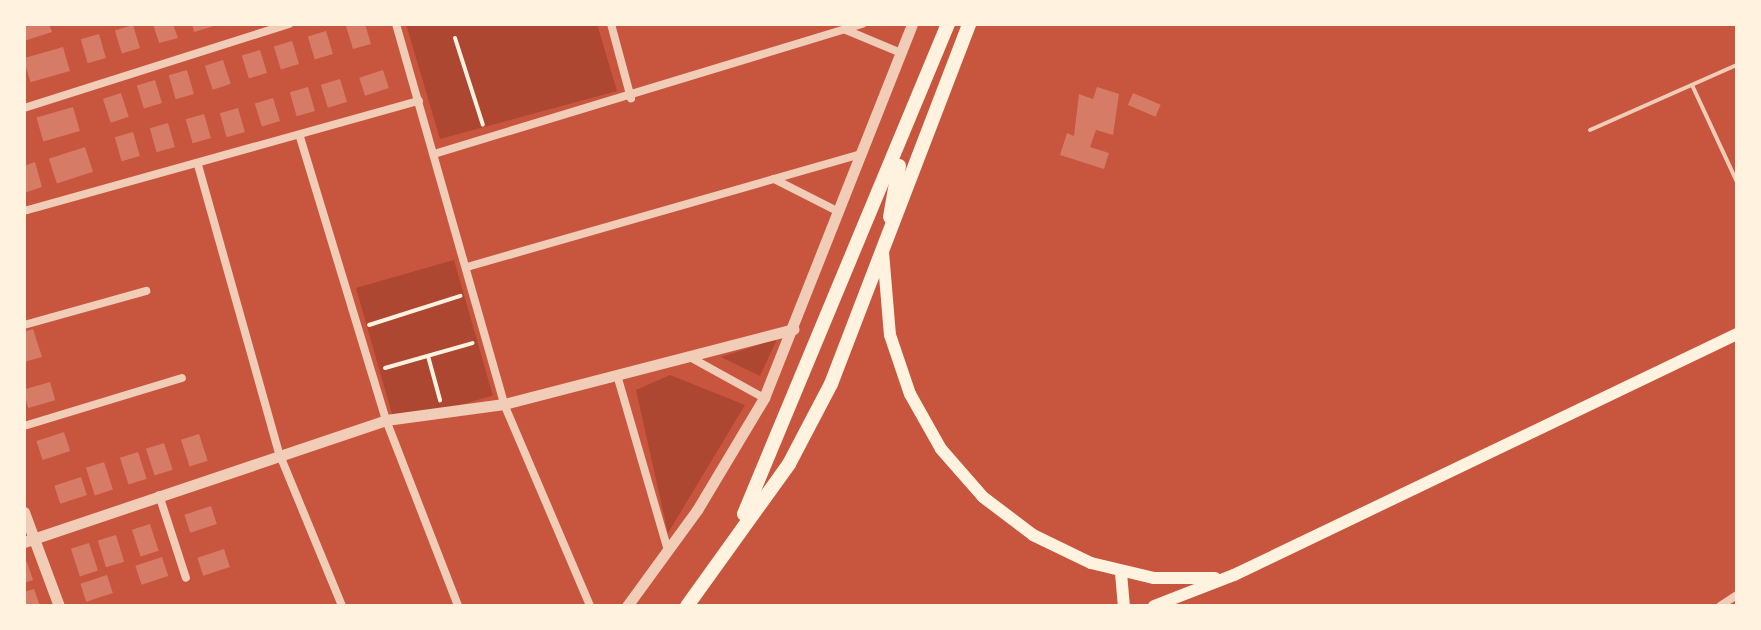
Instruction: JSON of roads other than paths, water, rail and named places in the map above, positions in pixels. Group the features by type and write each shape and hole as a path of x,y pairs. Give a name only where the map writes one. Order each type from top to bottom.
{"main road":[{"path":"734,537 906,134 948,24"},
{"path":"687,606 789,464 831,384 969,24"},
{"path":"906,134 883,252 898,365 941,449 983,497 1033,535 1121,573 1181,580 1234,575"},
{"path":"1154,606 1234,575 1737,334"},
{"path":"1121,573 1124,606"}],"street":[{"path":"24,108 289,24"},
{"path":"396,24 504,404 590,606"},
{"path":"611,24 631,98"},
{"path":"434,154 631,98 863,24"},
{"path":"627,606 668,552 764,398 912,24"},
{"path":"846,30 901,53"},
{"path":"24,211 300,137 419,101"},
{"path":"300,137 386,420 458,606"},
{"path":"467,267 861,154"},
{"path":"198,165 279,453 342,606"},
{"path":"773,179 839,212"},
{"path":"24,325 146,291"},
{"path":"28,541 279,453 386,420 504,404 793,329"},
{"path":"687,356 764,398"},
{"path":"617,375 668,552"},
{"path":"24,426 182,378"},
{"path":"159,495 186,578"},
{"path":"24,512 28,541 59,606"},
{"path":"1720,606 1737,595"}],"lane":[{"path":"1590,130 1737,65"},
{"path":"1692,85 1737,182"}]}
